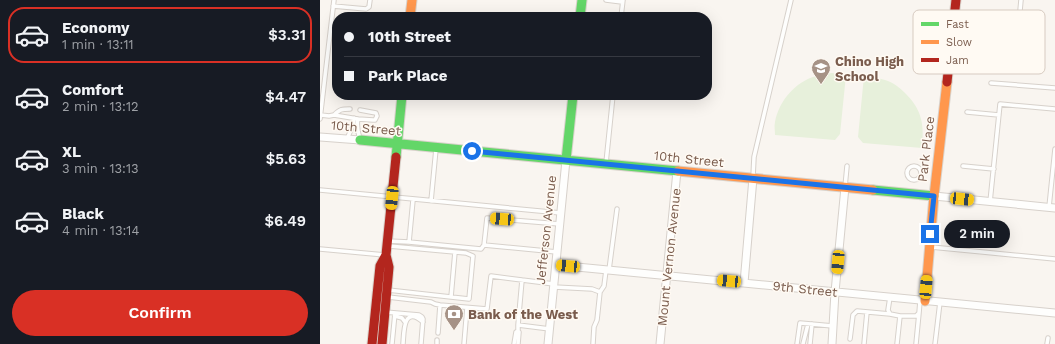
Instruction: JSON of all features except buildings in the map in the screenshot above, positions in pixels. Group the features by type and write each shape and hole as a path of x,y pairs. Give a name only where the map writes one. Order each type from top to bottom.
{"street":[{"path":"411,12 412,0"},
{"path":"581,12 582,0"},
{"name":"Park Place","path":"955,10 956,0"},
{"name":"Park Place","path":"922,300 948,74"},
{"path":"372,344 380,266 386,247 392,198 401,100"},
{"name":"Jefferson Avenue","path":"548,344 572,100"},
{"name":"10th Street","path":"320,137 397,143 1052,208"},
{"name":"Mount Vernon Avenue","path":"660,344 677,171"},
{"path":"744,283 753,178"},
{"path":"832,344 835,292 845,187"},
{"path":"382,344 389,267 386,247"},
{"name":"9th Street","path":"556,265 1055,313"}],"lane":[{"path":"332,12 334,0"},
{"path":"333,6 366,9 369,7 370,0"},
{"path":"606,0 622,1 621,12"},
{"path":"753,178 754,157 791,0"},
{"path":"1020,10 1021,0"},
{"path":"332,15 320,117 335,115 375,120 377,116 376,113 360,110"},
{"path":"991,83 1055,88"},
{"path":"606,164 612,100"},
{"path":"990,202 1000,104 1055,109"},
{"path":"335,115 342,109 350,109"},
{"path":"967,112 999,115"},
{"path":"347,139 356,118"},
{"path":"356,118 356,125 360,140"},
{"path":"431,201 436,147"},
{"path":"1052,208 1055,149"},
{"path":"915,165 921,169 921,176 915,180 910,178 908,175 908,170 911,166 915,165"},
{"path":"845,187 847,166"},
{"path":"963,166 994,169"},
{"path":"320,190 561,213"},
{"path":"409,242 413,200"},
{"path":"592,344 594,327 597,320 600,292 604,286 608,270 617,209"},
{"path":"386,247 409,242 482,249 484,245 487,218 560,224"},
{"path":"484,245 557,252"},
{"path":"320,249 386,247 466,253 473,256 469,299 387,294"},
{"path":"929,247 1055,259"},
{"path":"451,297 455,252"},
{"path":"387,294 440,305 487,309 491,276 592,289 600,292"},
{"path":"518,344 522,280"},
{"path":"890,297 888,310 890,314"},
{"path":"916,344 919,313 922,300"},
{"path":"935,344 940,302"},
{"path":"438,333 440,305"},
{"path":"464,344 468,308"},
{"path":"850,339 853,315 857,311 913,317 919,313"},
{"path":"385,312 402,318 406,322"},
{"path":"864,344 867,312"},
{"path":"395,315 419,315 422,317 421,344"},
{"path":"392,344 395,315"},
{"path":"897,344 900,316"},
{"path":"403,344 406,322 409,318 412,317 419,319 423,322"},
{"path":"797,344 800,323 833,326"},
{"path":"803,344 810,324"},
{"path":"810,324 810,344"},
{"path":"518,325 550,329"},
{"path":"514,344 516,332 518,331"},
{"path":"1047,344 1048,338"}],"green space":[{"path":"832,73 846,75 840,134 835,140 775,135 777,114 789,93 808,79"},
{"path":"864,76 891,82 912,100 921,119 923,133 922,148 863,143 858,137"}],"traffic: fast":[{"path":"581,12 582,0"},
{"path":"396,157 402,100"},
{"path":"566,160 572,100"},
{"path":"360,140 678,171"},
{"path":"873,190 934,196"}],"traffic: slow":[{"path":"411,12 412,0"},
{"path":"925,301 934,196 947,82"},
{"path":"678,171 873,190"}],"traffic: jam":[{"path":"955,10 956,0"},
{"path":"947,82 948,74"},
{"path":"382,344 389,267 386,255 396,157"},
{"path":"372,344 380,266 386,255"}],"place":[{"name":"Chino High School","path":"821,85"},
{"name":"Bank of the West","path":"454,331"}],"route":[{"path":"472,151 934,196 930,234"}]}
